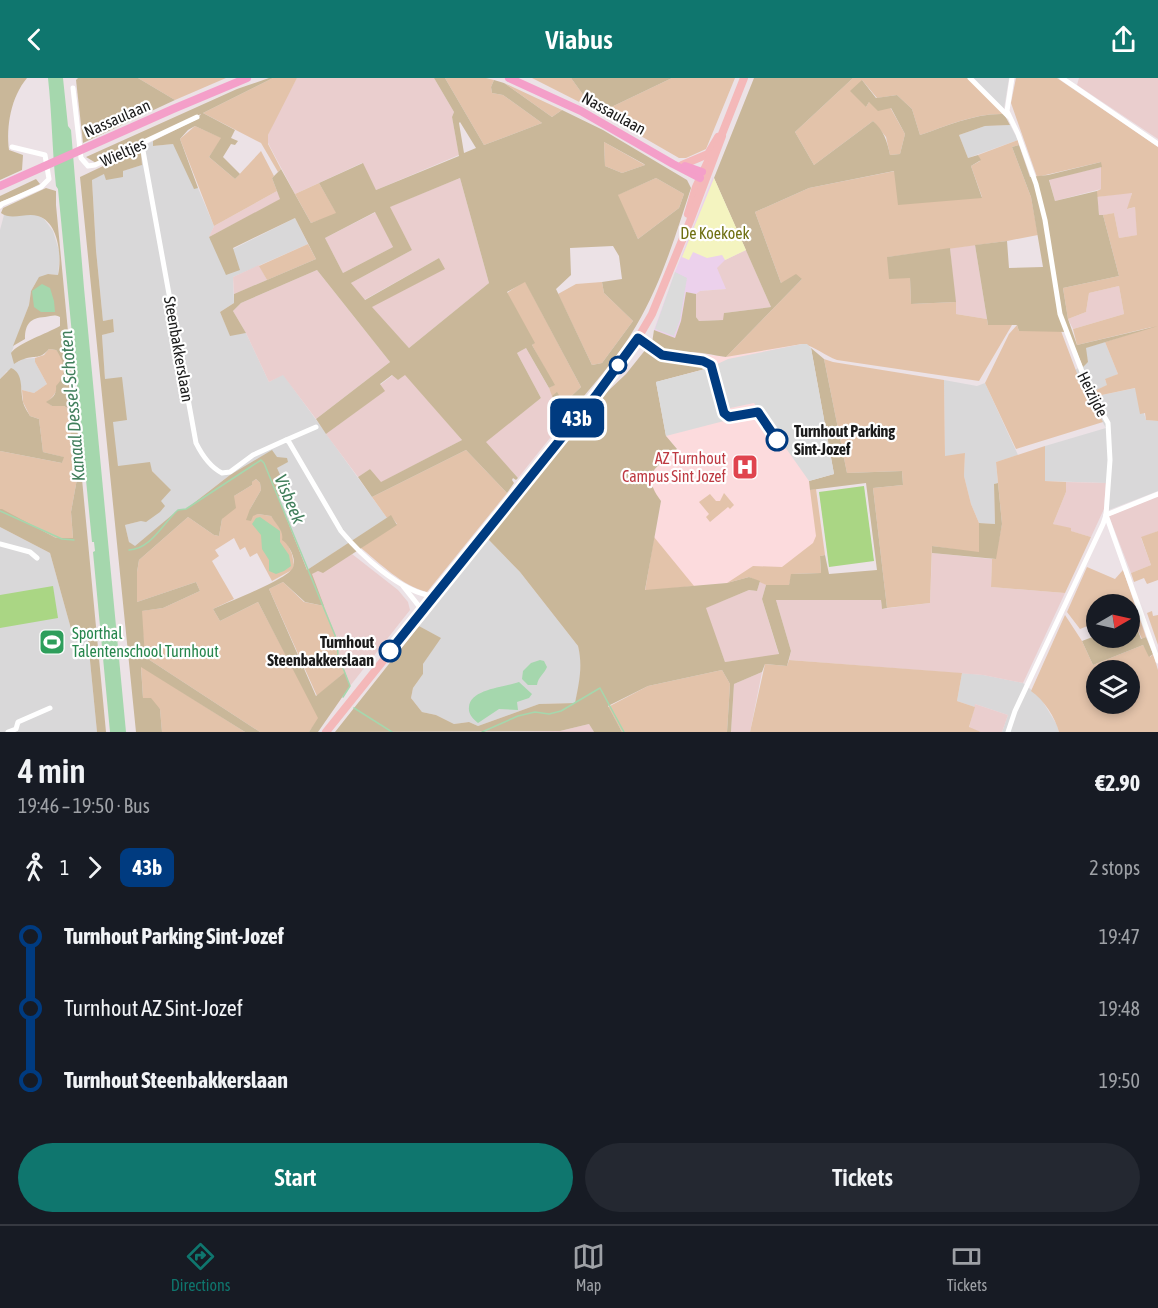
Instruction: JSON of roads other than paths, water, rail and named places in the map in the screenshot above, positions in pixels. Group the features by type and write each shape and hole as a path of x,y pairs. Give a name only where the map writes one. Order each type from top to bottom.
{"main road":[{"name":"Nassaulaan","path":"0,186 247,78"},
{"name":"Nassaulaan","path":"509,78 570,106 690,173 703,175"},
{"name":"Nassaulaan","path":"670,161 703,175"}],"street":[{"path":"687,227 687,218 696,187 723,132 744,78"},
{"name":"Heizijde","path":"970,78 1009,117"},
{"name":"Heizijde","path":"1008,732 1015,711 1106,515 1110,460 1108,423 1089,390 1064,327 1045,220 1036,184 1007,111 1011,78"},
{"path":"1062,78 1158,144"},
{"name":"Wieltjes","path":"73,88 81,158 88,166 142,145 198,117"},
{"path":"682,165 708,154 723,132"},
{"name":"Steenbakkerslaan","path":"142,145 196,443 205,458 213,468 222,473 230,472 253,455 316,428"},
{"path":"0,206 41,187 49,179 45,155 12,147"},
{"path":"690,173 696,187"},
{"path":"326,732 597,394 638,338 652,314 687,227 703,175"},
{"path":"285,440 290,442 341,531 364,556 400,583 433,596"},
{"path":"1158,494 1106,515 1158,661"},
{"path":"0,544 30,552 37,558"},
{"path":"400,583 422,610"},
{"path":"9,732 16,729 18,722 51,708"}],"waterway":[{"name":"Visbeek","path":"129,550 144,545 178,510 186,509 261,460 337,640 338,655 350,686 343,697"},
{"name":"Visbeek","path":"0,511 62,539 74,540"},
{"name":"Visbeek","path":"482,732 518,716 535,712 549,714 561,711 600,688 624,732"},
{"name":"Visbeek","path":"354,708 392,732"}],"place":[{"name":"Turnhout Parking Sint-Jozef","path":"777,440"},
{"name":"AZ Turnhout Campus Sint Jozef","path":"745,467"},
{"name":"Sporthal Talentenschool Turnhout","path":"52,642"},
{"name":"Turnhout Steenbakkerslaan","path":"390,651"}],"park label":[{"name":"De Koekoek","path":"715,233"}],"water label":[{"name":"Kanaal Dessel-Schoten","path":"72,406"}]}
